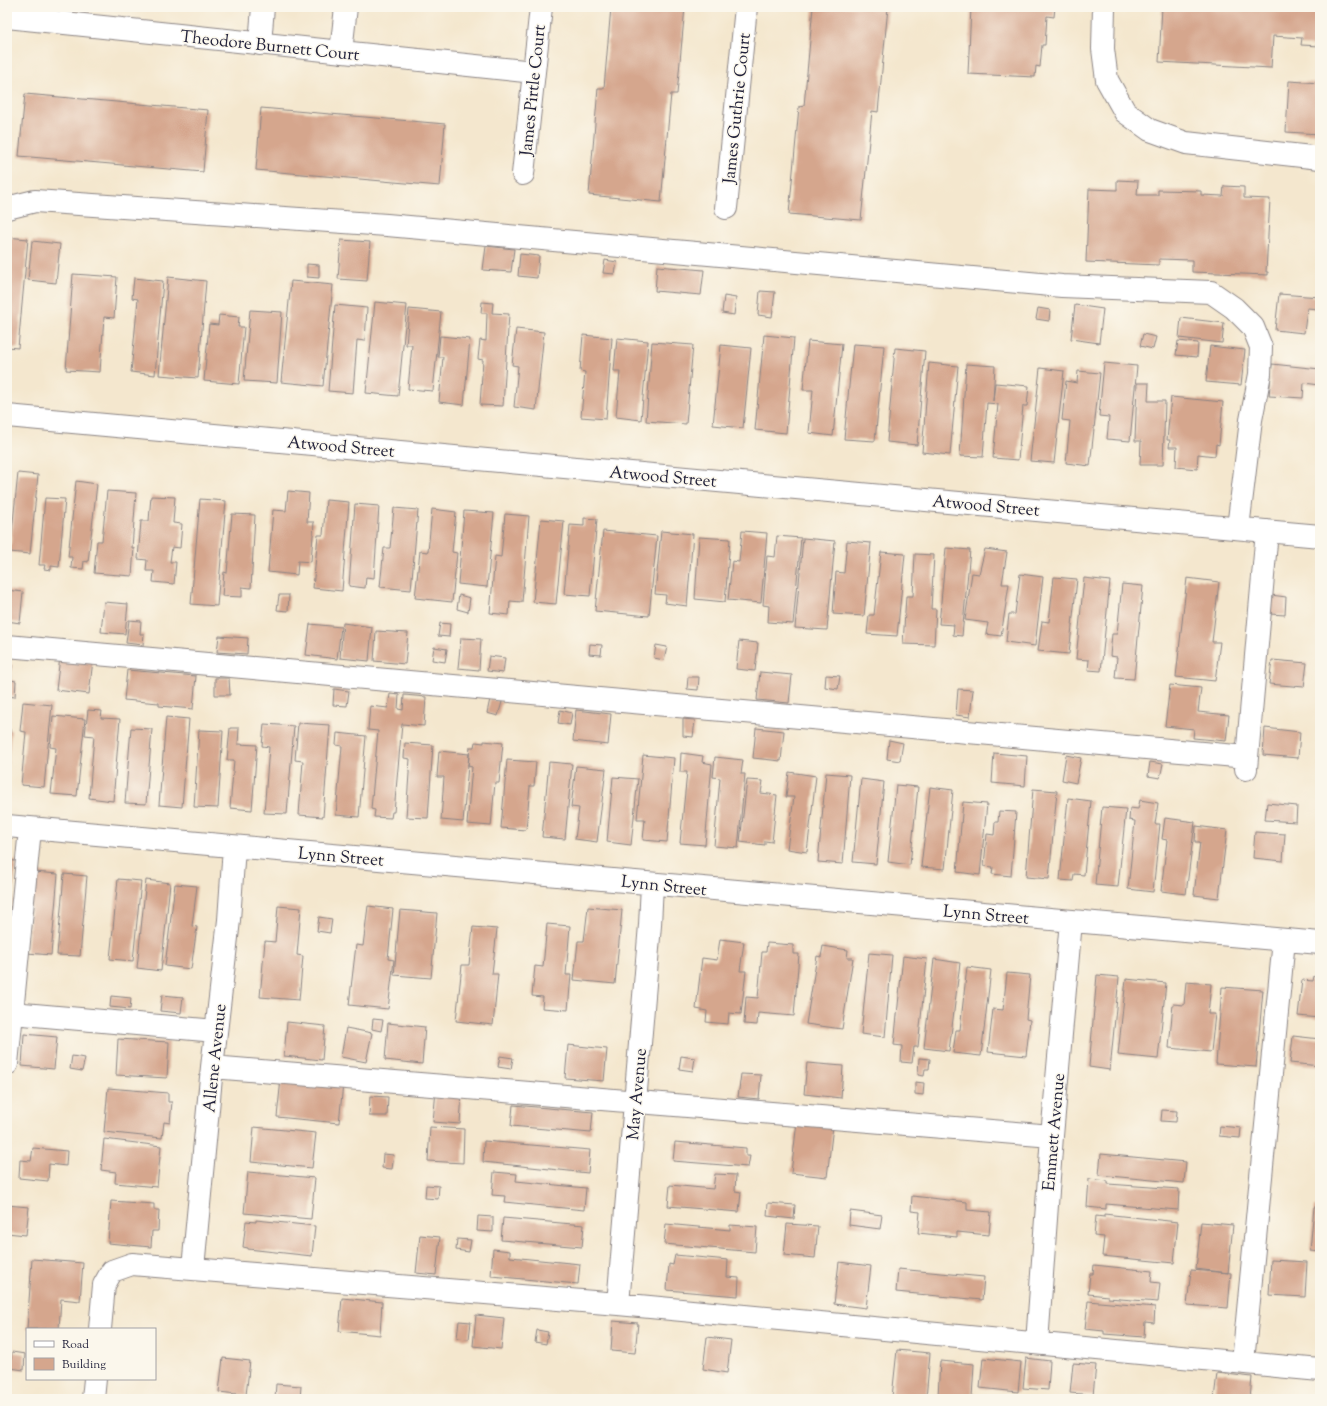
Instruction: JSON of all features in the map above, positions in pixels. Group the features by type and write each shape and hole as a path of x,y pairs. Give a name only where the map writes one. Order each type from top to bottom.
{"street":[{"path":"260,44 263,7"},
{"path":"341,52 346,7"},
{"name":"James Pirtle Court","path":"523,174 541,7"},
{"name":"James Guthrie Court","path":"726,208 746,7"},
{"path":"1104,7 1103,49 1107,80 1125,112 1150,130 1186,143 1320,158"},
{"name":"Theodore Burnett Court","path":"7,17 534,72"},
{"path":"7,208 35,201 340,222 1062,286 1212,292 1234,308 1252,327 1261,347 1260,374 1251,420 1238,528"},
{"name":"Atwood Street","path":"7,416 1320,536"},
{"path":"7,646 1247,763 1267,531"},
{"name":"Lynn Street","path":"7,826 1320,944"},
{"path":"7,1064 30,828"},
{"name":"Allene Avenue","path":"193,1268 212,1067 229,920 234,847"},
{"name":"May Avenue","path":"618,1304 652,884"},
{"name":"Emmett Avenue","path":"1037,1343 1052,1136 1071,921"},
{"path":"1244,1362 1284,940"},
{"path":"12,1013 216,1031"},
{"path":"212,1067 1052,1136"},
{"path":"100,1328 104,1285 112,1271 132,1264 618,1304 1320,1370"},
{"path":"93,1399 95,1380"}],"building":[{"path":"467,7 483,7 483,10"},
{"path":"611,7 685,7 677,94 671,94 661,202 589,195 598,88 604,88"},
{"path":"813,7 888,7 878,112 872,111 861,220 789,214 799,107 804,106"},
{"path":"971,7 1055,7 1054,17 1047,16 1045,45 1042,45 1040,67 1036,66 1035,77 968,74"},
{"path":"1162,7 1320,7 1320,46 1301,45 1302,38 1273,36 1271,68 1159,62"},
{"path":"1289,81 1320,83 1320,134 1286,132"},
{"path":"25,94 208,110 203,172 19,156"},
{"path":"261,108 445,124 440,186 256,170"},
{"path":"1117,180 1138,181 1137,195 1158,195 1158,190 1201,191 1201,195 1223,196 1224,186 1244,187 1244,198 1270,199 1266,272 1268,272 1268,275 1192,272 1192,260 1159,259 1159,265 1086,262 1089,189 1117,190"},
{"path":"7,237 28,239 18,348 7,347"},
{"path":"341,240 370,242 367,281 338,279"},
{"path":"32,241 60,244 56,283 28,280"},
{"path":"486,246 514,249 511,272 483,270"},
{"path":"520,254 539,256 537,278 518,276"},
{"path":"605,260 617,262 615,274 603,273"},
{"path":"307,264 319,265 319,278 307,277"},
{"path":"657,266 704,270 701,295 655,291"},
{"path":"73,274 117,277 114,318 104,317 100,372 66,370"},
{"path":"168,277 206,281 198,378 159,375"},
{"path":"134,278 163,281 155,375 131,372 138,299 132,298"},
{"path":"291,281 333,285 323,386 281,382"},
{"path":"760,291 775,292 772,317 758,315"},
{"path":"1279,294 1320,297 1319,309 1307,308 1304,333 1275,330"},
{"path":"724,296 736,298 734,315 722,313"},
{"path":"375,302 407,305 398,396 366,393"},
{"path":"482,302 493,303 492,313 509,314 503,406 480,405 483,360 478,359 480,340 486,341 487,313 481,313"},
{"path":"335,305 367,308 365,341 357,340 353,393 328,391"},
{"path":"1075,305 1103,309 1099,343 1071,339"},
{"path":"1038,308 1050,310 1049,321 1036,319"},
{"path":"409,309 441,312 433,391 408,389 412,345 406,345"},
{"path":"250,310 282,312 277,383 244,381"},
{"path":"219,315 239,317 238,327 244,327 239,384 204,381 209,324 218,325"},
{"path":"1181,318 1224,323 1222,343 1179,338"},
{"path":"516,329 544,332 536,410 514,407 518,366 512,365"},
{"path":"1143,334 1156,337 1153,349 1140,346"},
{"path":"583,335 612,338 606,419 581,417 585,372 580,371"},
{"path":"764,335 794,338 786,433 755,430"},
{"path":"440,336 470,339 464,405 439,402 443,357 438,357"},
{"path":"617,338 648,341 641,420 616,417 620,371 614,371"},
{"path":"808,341 842,344 833,436 809,433 813,390 803,390"},
{"path":"1178,341 1198,343 1197,357 1176,355"},
{"path":"652,342 693,345 686,424 646,421"},
{"path":"853,344 884,346 875,441 844,439"},
{"path":"721,345 751,348 743,428 713,425"},
{"path":"1210,346 1245,350 1241,385 1206,382"},
{"path":"895,348 925,351 917,445 887,442"},
{"path":"929,363 958,366 950,455 922,452"},
{"path":"1104,363 1137,366 1130,441 1107,439 1109,417 1099,416"},
{"path":"966,364 995,366 993,401 995,383 1029,386 1027,406 1023,406 1018,460 993,458 998,404 987,403 983,457 960,456"},
{"path":"1272,364 1320,369 1320,385 1304,383 1303,398 1269,396"},
{"path":"1040,368 1064,371 1054,463 1030,461"},
{"path":"1078,371 1100,373 1090,466 1066,463 1070,421 1062,420 1066,381 1077,383"},
{"path":"1137,383 1149,383 1148,401 1165,401 1163,465 1140,465 1141,441 1135,441"},
{"path":"1171,397 1223,402 1219,445 1216,444 1215,456 1198,454 1197,469 1176,467 1177,447 1169,447 1170,440 1167,440"},
{"path":"18,473 38,475 30,554 10,552"},
{"path":"76,481 97,484 88,562 84,561 83,569 71,568 72,557 68,557"},
{"path":"107,491 136,493 132,548 134,548 132,576 94,573 97,541 102,541"},
{"path":"288,491 309,493 307,522 314,522 311,562 298,561 297,575 268,572 273,510 286,511"},
{"path":"151,496 175,497 173,523 182,524 180,548 172,547 170,562 176,562 174,584 153,582 154,571 146,571 147,560 138,559 141,521 149,521"},
{"path":"45,498 65,499 59,567 51,566 51,570 44,569 45,565 39,565"},
{"path":"200,499 226,501 217,606 191,604"},
{"path":"326,500 349,502 342,591 313,588 318,535 323,535"},
{"path":"355,504 379,506 374,578 366,577 365,588 349,586"},
{"path":"394,508 418,510 411,590 380,587 384,548 390,548"},
{"path":"432,509 456,512 452,552 457,553 452,602 415,598 420,551 428,552"},
{"path":"464,511 494,513 487,587 458,584"},
{"path":"232,514 255,515 251,588 242,587 242,597 222,596 224,572 227,573"},
{"path":"505,514 529,516 522,602 510,601 509,615 490,613 495,556 501,557"},
{"path":"584,518 597,519 590,596 564,594 570,525 584,526"},
{"path":"541,519 564,521 556,604 533,602"},
{"path":"603,531 657,536 649,616 595,611"},
{"path":"661,531 693,534 687,606 665,603 666,595 655,594"},
{"path":"742,531 767,533 761,603 728,600 732,561 739,562"},
{"path":"777,536 801,538 793,624 768,622 769,606 763,605 767,556 775,557"},
{"path":"699,537 730,539 725,602 695,599"},
{"path":"803,538 835,541 827,630 795,628"},
{"path":"847,541 871,543 864,616 833,614 836,572 844,573"},
{"path":"946,548 970,550 962,636 953,635 954,625 939,624"},
{"path":"985,549 1007,552 1002,584 1009,584 1001,636 986,634 988,623 965,620 972,573 979,574"},
{"path":"881,552 905,554 897,636 867,634 869,615 874,615"},
{"path":"915,554 934,555 931,609 936,609 934,645 903,644 906,596 913,596"},
{"path":"1020,574 1043,577 1035,646 1006,642 1009,614 1015,614"},
{"path":"1054,577 1077,579 1069,654 1038,651 1042,621 1049,622"},
{"path":"1084,578 1110,581 1101,671 1088,670 1089,660 1076,659"},
{"path":"1187,578 1219,582 1212,642 1220,642 1215,681 1176,677"},
{"path":"1122,584 1143,586 1134,679 1115,678 1117,657 1110,656 1112,634 1117,634"},
{"path":"7,590 23,592 20,623 7,621"},
{"path":"279,595 289,595 288,611 277,610"},
{"path":"459,595 470,598 468,612 457,609"},
{"path":"1271,595 1286,597 1285,615 1270,614"},
{"path":"104,602 128,604 125,634 101,632"},
{"path":"129,620 141,621 140,634 144,634 143,645 126,643"},
{"path":"343,623 372,627 369,661 340,658"},
{"path":"440,623 450,624 449,637 438,636"},
{"path":"310,624 341,627 337,659 306,655"},
{"path":"376,631 408,633 405,664 374,661"},
{"path":"219,636 248,638 247,654 217,652"},
{"path":"461,638 481,639 479,670 458,668"},
{"path":"739,641 758,643 755,671 736,669"},
{"path":"590,644 602,645 601,655 589,654"},
{"path":"656,645 667,647 664,660 654,658"},
{"path":"434,647 447,649 445,662 432,660"},
{"path":"489,656 505,658 503,673 487,671"},
{"path":"60,657 93,660 89,694 56,690"},
{"path":"1272,660 1307,663 1304,687 1269,684"},
{"path":"7,664 12,665 11,680 16,681 15,697 7,696"},
{"path":"127,670 196,676 193,709 159,706 159,703 124,700"},
{"path":"760,672 792,675 789,703 757,700"},
{"path":"826,675 840,676 838,689 825,687"},
{"path":"688,677 699,677 698,690 687,689"},
{"path":"215,678 229,678 230,695 215,695"},
{"path":"1170,685 1201,688 1198,712 1229,715 1226,741 1193,738 1194,729 1165,726"},
{"path":"334,689 349,691 347,706 333,705"},
{"path":"958,689 973,690 970,717 956,715"},
{"path":"390,694 399,695 398,709 403,710 404,695 426,697 424,726 402,724 394,812 392,812 391,818 374,817 375,810 371,809 378,731 368,730 370,706 388,708"},
{"path":"490,699 502,702 498,716 487,713"},
{"path":"23,702 52,705 44,787 21,785 26,732 20,731"},
{"path":"88,710 102,711 101,718 120,719 113,801 89,798 94,736 85,735"},
{"path":"560,710 572,713 570,725 558,723"},
{"path":"576,710 611,714 608,745 573,741"},
{"path":"53,716 85,719 77,796 51,794 56,748 50,747"},
{"path":"166,717 189,719 182,807 159,805"},
{"path":"683,719 695,720 693,737 683,736"},
{"path":"298,723 330,725 323,817 299,815 303,761 295,760"},
{"path":"264,724 294,726 287,814 264,813 269,747 262,746"},
{"path":"131,728 152,729 146,804 125,803"},
{"path":"230,728 239,728 238,744 257,745 252,810 230,808 234,760 227,760"},
{"path":"756,728 784,731 781,761 753,758"},
{"path":"1265,728 1300,732 1298,758 1263,755"},
{"path":"7,730 11,730 8,766 7,766"},
{"path":"199,730 223,731 218,808 194,807"},
{"path":"337,733 366,736 359,817 336,815 342,746 336,745"},
{"path":"889,740 903,743 900,761 887,759"},
{"path":"484,741 503,743 499,783 495,783 491,826 467,824 472,767 468,766 470,747 474,747 475,742 484,743"},
{"path":"405,743 433,745 428,818 406,817 410,759 404,758"},
{"path":"439,751 469,754 463,822 441,820 444,777 437,777"},
{"path":"681,753 703,756 702,762 712,764 705,845 680,843 687,772 680,772"},
{"path":"994,753 1027,756 1025,786 992,783"},
{"path":"643,755 674,758 667,842 643,840 645,819 637,819"},
{"path":"1066,755 1081,758 1076,783 1062,780"},
{"path":"715,757 743,760 741,774 745,774 738,848 714,846 720,778 713,777"},
{"path":"507,760 536,762 534,786 530,786 526,830 501,828"},
{"path":"549,762 572,764 565,839 542,837"},
{"path":"1150,762 1163,764 1160,778 1148,776"},
{"path":"576,766 606,769 597,842 575,839 579,808 571,807"},
{"path":"789,772 816,776 807,852 787,849 794,797 786,797"},
{"path":"826,773 850,775 843,864 818,862"},
{"path":"613,777 638,779 631,845 607,842"},
{"path":"861,779 884,782 876,864 853,862"},
{"path":"747,780 763,781 761,793 777,795 772,842 765,841 765,845 740,842"},
{"path":"896,785 918,787 910,865 888,862"},
{"path":"930,787 953,790 945,869 921,867"},
{"path":"1033,789 1057,791 1049,879 1026,877"},
{"path":"1068,798 1091,801 1084,875 1074,874 1073,881 1060,880"},
{"path":"1140,800 1158,803 1155,824 1160,824 1153,892 1128,889 1135,821 1129,820 1130,808 1138,809"},
{"path":"963,802 987,804 980,875 957,872"},
{"path":"1267,803 1297,806 1296,822 1265,820"},
{"path":"1102,807 1126,809 1118,887 1095,885"},
{"path":"999,811 1016,812 1011,876 992,874 993,867 984,866 987,834 994,835 995,822 998,822"},
{"path":"1165,818 1195,822 1186,894 1161,891 1167,840 1162,839"},
{"path":"1196,826 1227,830 1219,898 1194,895 1200,842 1195,842"},
{"path":"1255,832 1285,834 1283,861 1253,858"},
{"path":"7,860 16,861 12,907 7,907"},
{"path":"34,872 58,874 51,955 27,953"},
{"path":"64,874 87,876 80,956 57,955"},
{"path":"118,879 141,881 133,961 110,959"},
{"path":"146,880 170,883 161,971 137,968"},
{"path":"175,884 197,886 192,926 197,927 191,969 165,966"},
{"path":"278,906 301,908 297,955 303,956 299,1000 260,997 265,941 275,942"},
{"path":"368,906 393,909 388,959 394,960 388,1009 349,1005 356,945 363,946"},
{"path":"588,907 622,910 615,984 574,980 578,941 584,941"},
{"path":"400,910 437,913 431,978 394,975"},
{"path":"319,917 332,919 330,933 317,931"},
{"path":"547,924 570,926 566,975 571,975 568,1010 542,1008 543,997 532,996 535,966 543,967"},
{"path":"473,927 497,929 492,974 498,974 493,1025 456,1021 462,965 469,965"},
{"path":"720,939 744,942 740,971 746,971 741,1014 729,1013 728,1024 706,1022 707,1011 696,1009 702,958 717,960"},
{"path":"767,943 793,945 793,954 799,954 794,1016 758,1013 757,1025 744,1024 746,997 758,998 762,952 766,952"},
{"path":"823,946 848,950 847,958 853,958 842,1029 806,1024 817,956 821,957"},
{"path":"869,953 892,955 885,1037 861,1034"},
{"path":"903,956 927,959 918,1047 914,1047 912,1063 901,1062 902,1046 894,1045"},
{"path":"934,959 960,963 949,1051 924,1048"},
{"path":"967,967 991,970 981,1056 953,1053 956,1030 960,1030"},
{"path":"1007,973 1030,975 1026,1019 1030,1020 1026,1056 988,1052 993,1009 1003,1010"},
{"path":"1097,975 1119,977 1110,1070 1089,1067"},
{"path":"1314,976 1320,977 1320,1018 1298,1016 1302,980 1313,981"},
{"path":"1126,979 1166,983 1158,1059 1118,1055"},
{"path":"1186,982 1211,984 1208,1014 1215,1014 1211,1052 1169,1048 1173,1004 1184,1005"},
{"path":"1222,987 1263,990 1256,1067 1216,1064"},
{"path":"162,995 183,997 181,1013 160,1011"},
{"path":"111,996 131,998 130,1009 110,1007"},
{"path":"373,1019 383,1020 381,1031 372,1029"},
{"path":"287,1022 325,1026 322,1060 284,1056"},
{"path":"388,1023 425,1027 422,1064 385,1060"},
{"path":"346,1028 372,1033 366,1062 341,1057"},
{"path":"24,1034 57,1037 54,1069 22,1066"},
{"path":"1293,1036 1320,1039 1320,1066 1290,1063"},
{"path":"118,1039 169,1042 167,1078 116,1075"},
{"path":"568,1045 607,1049 604,1081 565,1078"},
{"path":"72,1056 85,1058 82,1071 70,1069"},
{"path":"500,1056 513,1058 511,1069 498,1067"},
{"path":"681,1056 695,1058 693,1071 679,1069"},
{"path":"919,1058 930,1059 929,1069 925,1069 924,1076 918,1075"},
{"path":"807,1063 843,1066 841,1098 804,1094"},
{"path":"741,1074 761,1075 759,1099 738,1097"},
{"path":"281,1079 343,1084 339,1123 277,1117"},
{"path":"915,1082 924,1083 923,1095 915,1094"},
{"path":"108,1088 168,1093 168,1102 172,1102 170,1123 164,1122 162,1138 104,1132"},
{"path":"436,1091 462,1093 460,1124 433,1122"},
{"path":"370,1096 388,1097 387,1116 369,1116"},
{"path":"513,1105 593,1112 591,1133 511,1126"},
{"path":"1162,1110 1177,1111 1176,1122 1161,1121"},
{"path":"797,1122 833,1126 827,1177 791,1173"},
{"path":"1220,1126 1241,1128 1240,1138 1219,1136"},
{"path":"254,1127 316,1133 312,1168 251,1162"},
{"path":"430,1127 464,1129 463,1163 428,1161"},
{"path":"104,1139 161,1146 157,1187 115,1183 116,1172 101,1170"},
{"path":"484,1141 590,1150 588,1173 483,1162"},
{"path":"675,1142 746,1148 746,1156 750,1156 748,1167 673,1161"},
{"path":"33,1148 67,1151 66,1166 49,1164 48,1181 19,1178 20,1160 31,1161"},
{"path":"383,1154 394,1155 392,1169 382,1168"},
{"path":"1101,1154 1186,1162 1184,1183 1099,1175"},
{"path":"248,1172 315,1178 311,1219 244,1213"},
{"path":"494,1172 517,1174 516,1181 586,1188 584,1210 504,1202 505,1196 492,1195"},
{"path":"715,1174 736,1175 735,1191 741,1192 739,1212 668,1206 670,1185 713,1189"},
{"path":"1089,1179 1108,1181 1108,1184 1179,1189 1178,1210 1106,1204 1106,1209 1087,1207"},
{"path":"426,1185 439,1186 438,1199 425,1198"},
{"path":"912,1196 967,1202 967,1210 991,1212 989,1235 957,1232 957,1237 918,1233 920,1212 911,1211"},
{"path":"111,1201 154,1204 154,1210 159,1210 158,1231 152,1231 151,1247 108,1243"},
{"path":"768,1203 795,1205 794,1219 767,1216"},
{"path":"7,1205 29,1207 26,1235 7,1233"},
{"path":"1314,1207 1320,1208 1320,1252 1310,1251"},
{"path":"850,1211 882,1215 880,1229 849,1225"},
{"path":"1104,1214 1178,1222 1174,1263 1102,1256 1104,1237 1094,1236 1096,1216 1104,1217"},
{"path":"478,1216 493,1217 493,1232 477,1231"},
{"path":"503,1218 584,1225 582,1247 501,1240"},
{"path":"256,1220 315,1226 312,1256 248,1249 243,1247 246,1221 256,1222"},
{"path":"1201,1222 1233,1225 1228,1273 1196,1269"},
{"path":"666,1224 730,1230 730,1225 757,1227 755,1252 664,1244"},
{"path":"787,1224 818,1226 815,1258 784,1255"},
{"path":"420,1235 440,1237 436,1275 416,1273"},
{"path":"457,1239 471,1240 469,1252 456,1250"},
{"path":"493,1249 510,1251 510,1257 580,1264 578,1284 491,1276"},
{"path":"675,1255 728,1260 727,1277 739,1278 738,1296 667,1290 669,1264 673,1265"},
{"path":"32,1259 83,1263 80,1301 61,1299 59,1328 27,1328"},
{"path":"1271,1260 1307,1262 1305,1297 1269,1295"},
{"path":"839,1262 871,1266 866,1308 834,1304"},
{"path":"1094,1265 1152,1271 1151,1282 1160,1283 1158,1302 1108,1298 1108,1296 1088,1294 1090,1274 1093,1274"},
{"path":"898,1269 984,1277 982,1300 896,1292"},
{"path":"1191,1270 1231,1273 1228,1308 1187,1305"},
{"path":"342,1298 382,1302 380,1335 339,1331"},
{"path":"1088,1301 1155,1307 1154,1323 1145,1322 1144,1337 1104,1334 1104,1331 1085,1329"},
{"path":"476,1315 504,1318 501,1349 473,1346"},
{"path":"459,1321 471,1322 469,1339 457,1338"},
{"path":"613,1321 638,1323 635,1353 611,1351"},
{"path":"537,1330 548,1332 546,1344 535,1342"},
{"path":"707,1337 731,1340 727,1373 703,1369"},
{"path":"897,1350 930,1353 926,1399 892,1397"},
{"path":"12,1352 25,1354 24,1370 10,1368"},
{"path":"223,1358 250,1361 246,1395 219,1392"},
{"path":"983,1358 1021,1362 1018,1392 980,1388"},
{"path":"1026,1358 1050,1361 1048,1390 1023,1388"},
{"path":"940,1361 974,1364 972,1398 938,1396"},
{"path":"1073,1363 1096,1365 1093,1395 1070,1393"},
{"path":"1217,1373 1252,1377 1250,1399 1214,1399"},
{"path":"276,1384 301,1386 300,1399 275,1399"}]}
